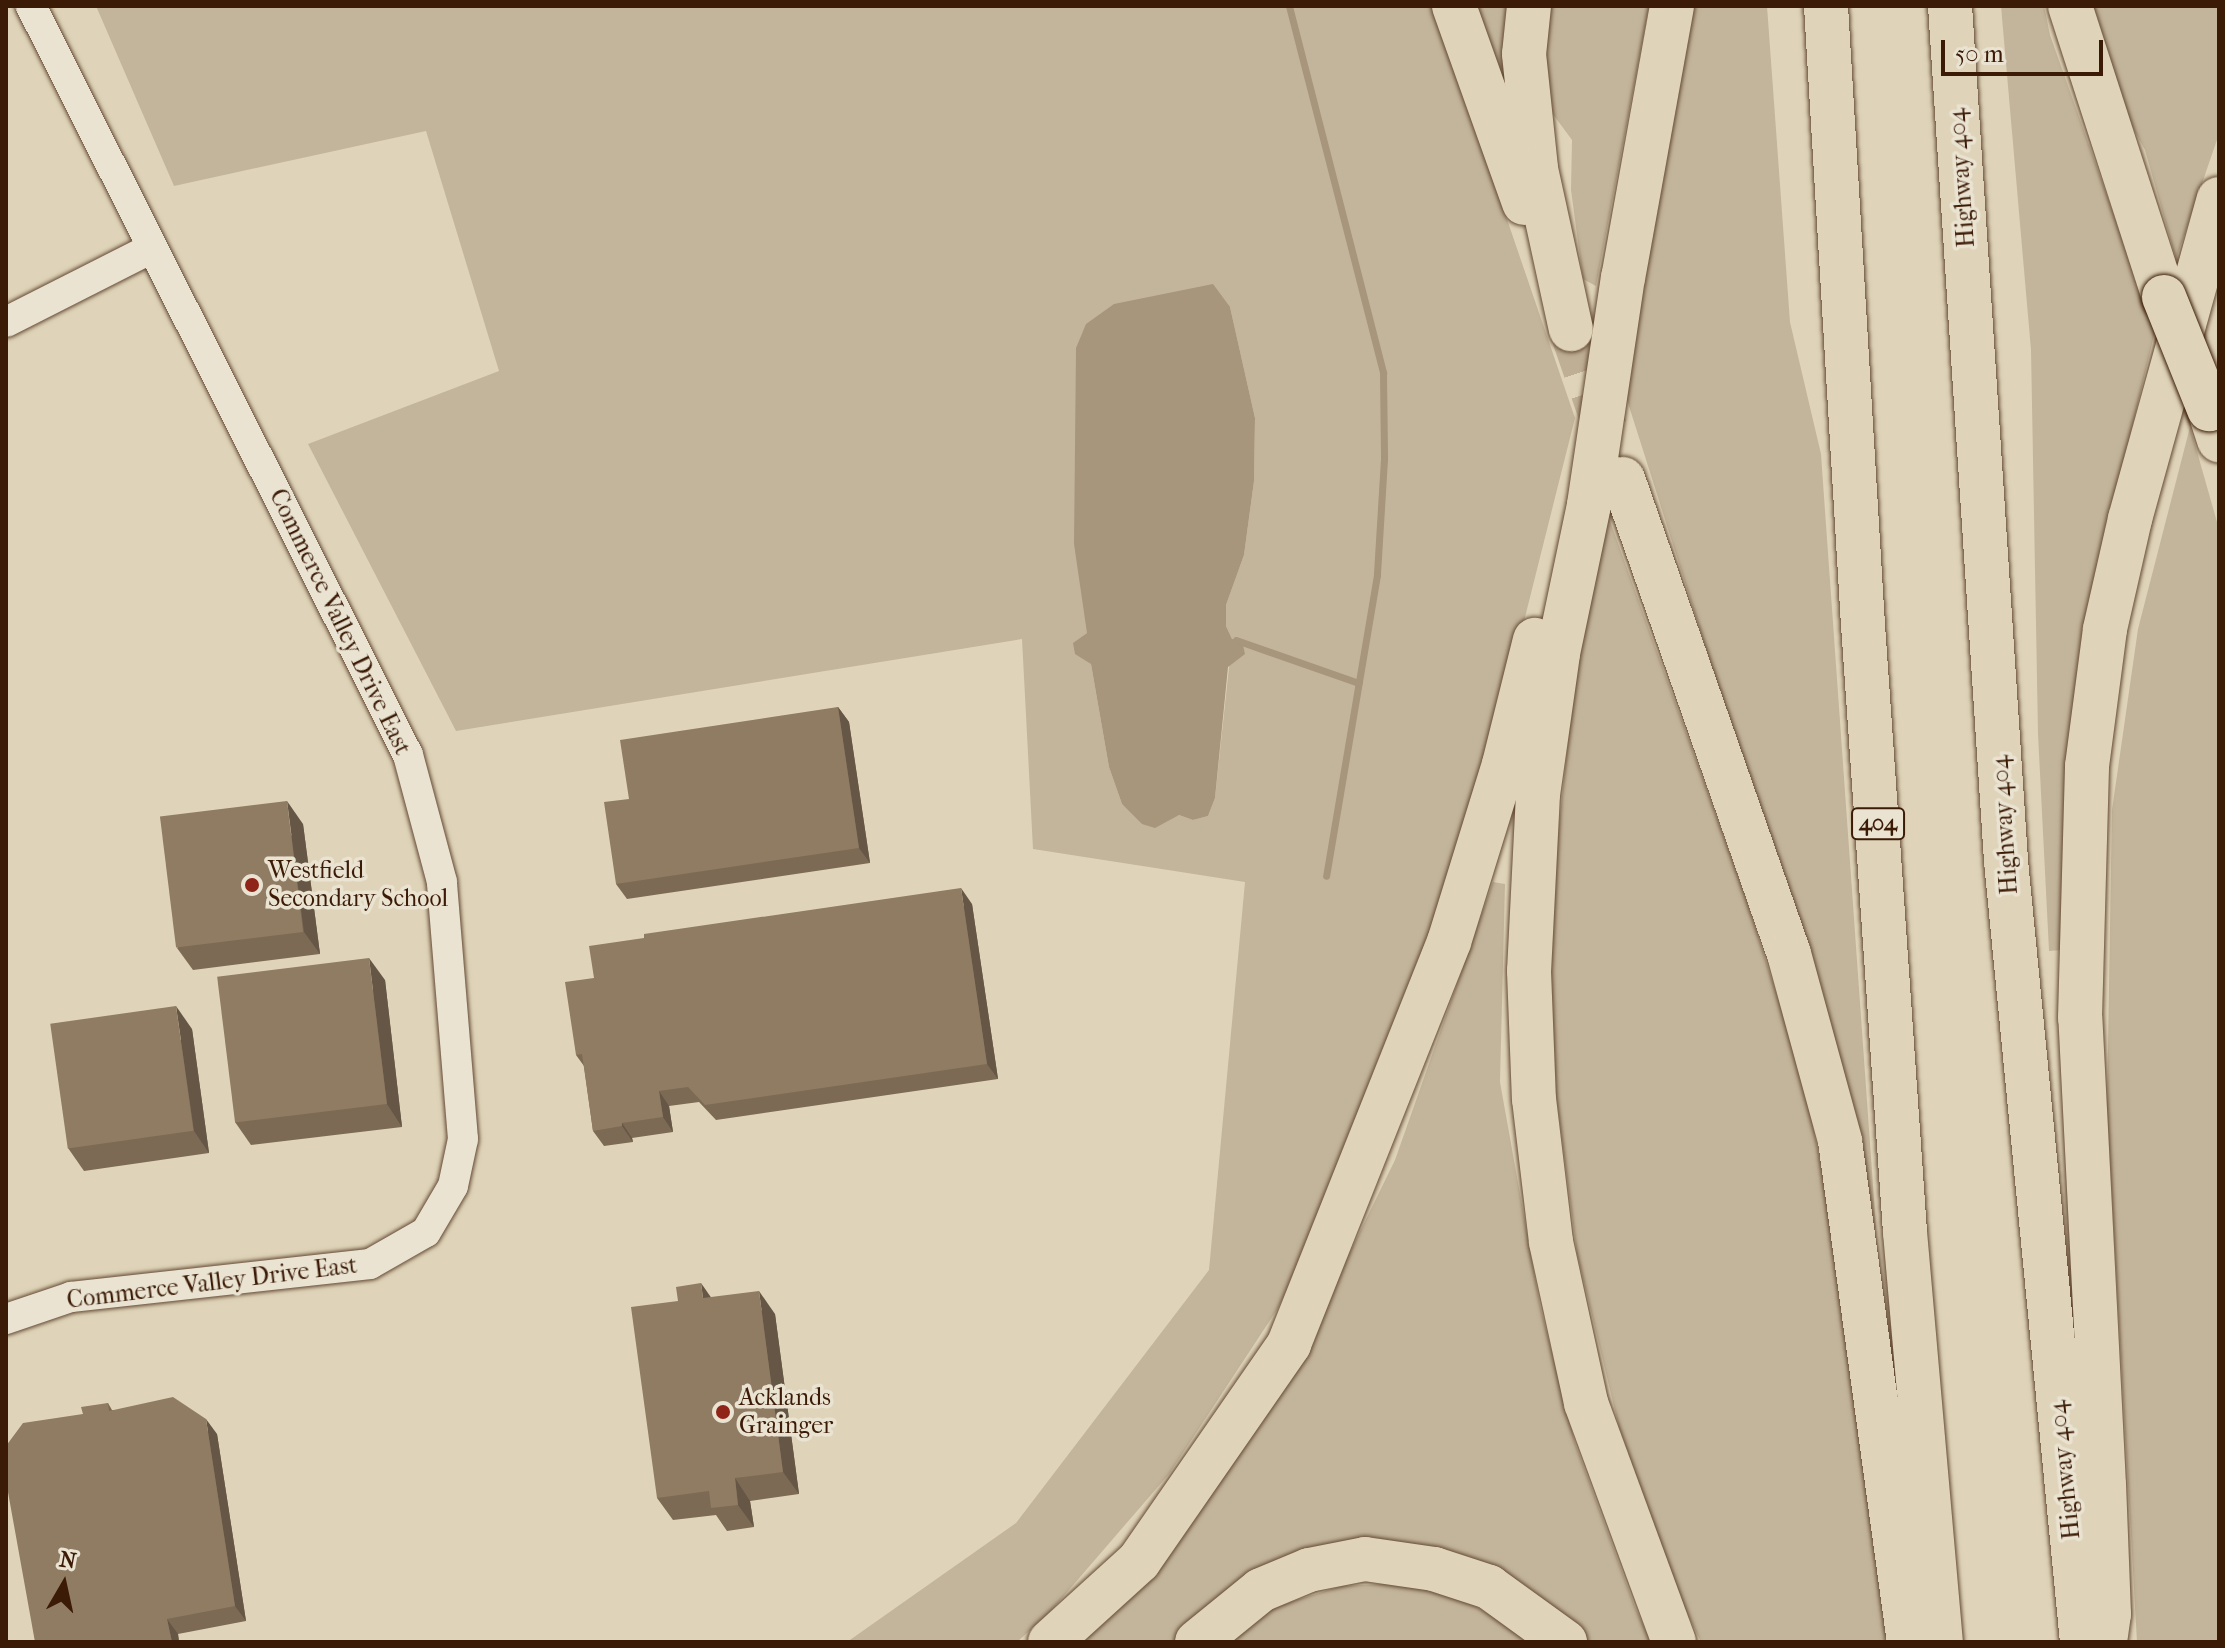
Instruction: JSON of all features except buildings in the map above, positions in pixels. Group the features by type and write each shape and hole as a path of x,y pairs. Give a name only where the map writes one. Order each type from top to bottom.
{"highway":[{"path":"1454,6 1568,320 1536,169 1524,54 1529,6"},
{"path":"1672,6 1623,277 1589,505 1558,654 1538,794 1529,971 1534,1099 1551,1242 1586,1403 1674,1642"},
{"name":"404","path":"1826,6 1859,567 1905,1232 1941,1642"},
{"name":"Highway 404","path":"1950,6 2006,861 2082,1642"},
{"path":"2070,6 2164,297 2216,427"},
{"path":"2105,1642 2109,1614 2104,1485 2080,1018 2087,766 2105,629 2130,519 2219,199"},
{"path":"1050,1642 1139,1561 1289,1344 1449,942 1504,764 1623,277"},
{"path":"1623,479 1789,954 1840,1141 1909,1642"},
{"path":"1197,1642 1261,1590 1309,1570 1365,1559 1434,1569 1489,1587 1565,1642"}],"street":[{"name":"Commerce Valley Drive East","path":"6,1319 71,1297 370,1264 426,1232 453,1186 463,1139 442,882 408,755 31,6"},
{"path":"6,322 152,248"}],"shaded area":[{"path":"96,6 1434,6 1575,418 1510,677 1454,873 1370,1117 1278,1308 1169,1474 1049,1613 1017,1642 847,1642 1016,1523 1209,1270 1245,882 1033,849 1022,639 456,731 308,444 499,371 426,131 174,186","holes":["1230,307 1255,418 1254,481 1244,555 1226,605 1226,626 1232,639 1215,798 1208,816 1193,820 1179,815 1139,818 1122,804 1109,767 1091,664 1074,643 1087,633"]},
{"path":"1467,6 1511,6 1512,67 1490,73"},
{"path":"1540,6 1649,6 1596,286 1583,279 1571,190 1572,140 1541,98"},
{"path":"1689,6 1767,6 1790,322 1821,454 1876,1228 1862,1229 1711,664 1621,381"},
{"path":"2001,6 2044,6 2050,35 2155,331 2092,596 2063,950 2049,951 2038,734 2031,350"},
{"path":"2090,6 2219,6 2219,134 2176,259 2145,150 2116,97"},
{"path":"1213,284 1230,307 1255,418 1254,481 1244,555 1226,605 1226,626 1232,639 1242,641 1245,654 1228,667 1215,798 1208,816 1193,820 1179,815 1155,828 1142,824 1122,804 1109,767 1091,664 1075,654 1073,643 1087,633 1074,544 1076,348 1086,324 1114,304"},
{"path":"2190,427 2219,529 2219,1642 2137,1642 2107,1107 2112,810 2138,629"},
{"path":"1602,499 1746,899 1804,1080 1833,1229 1891,1642 1701,1642 1679,1596 1619,1427 1577,1253 1556,1093 1551,976 1558,835 1579,640"},
{"path":"1493,882 1505,884 1500,1082 1540,1306 1575,1443 1635,1607 1651,1642 1586,1642 1567,1620 1299,1557 1224,1592 1175,1642 1066,1642 1332,1289 1395,1160"},
{"path":"1404,1583 1463,1599 1536,1642 1227,1642 1274,1607 1342,1586"}],"waterway":[{"path":"1289,6 1383,373 1384,459 1377,575 1326,876"},
{"path":"1236,640 1359,683"}],"tunnel":[{"path":"1571,329 1605,428"}],"place":[{"name":"Westfield Secondary School","path":"252,885"},
{"name":"Acklands Grainger","path":"723,1412"}]}
